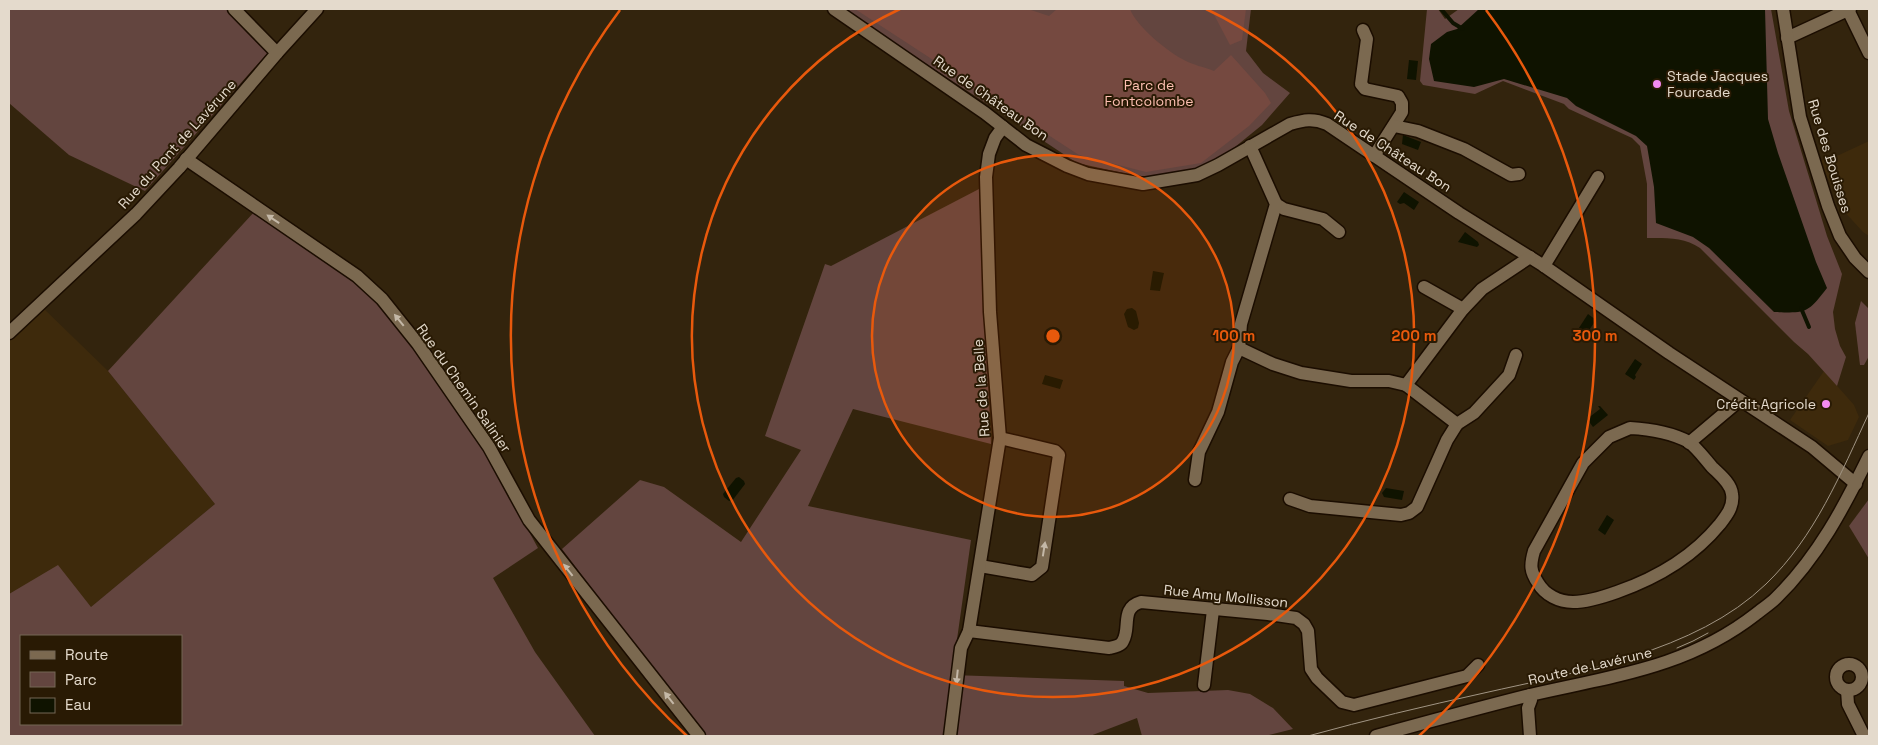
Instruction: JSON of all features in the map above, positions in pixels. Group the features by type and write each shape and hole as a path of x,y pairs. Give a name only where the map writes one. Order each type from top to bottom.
{"street":[{"path":"234,9 277,53"},
{"name":"Rue du Pont de Lavérune","path":"9,333 136,214 317,9"},
{"name":"Rue de Château Bon","path":"834,9 931,74 1026,145 1067,166 1088,174 1143,184 1197,175 1218,166 1290,124 1316,119 1544,266 1812,448 1856,484"},
{"name":"Rue des Bouisses","path":"1784,9 1800,117 1828,206 1840,236 1855,258 1869,272"},
{"path":"1787,38 1849,9 1869,53"},
{"path":"1362,30 1367,40 1361,84 1365,89 1398,96 1402,104 1402,112 1374,156"},
{"name":"Rue de la Belle","path":"950,736 961,648 969,631 1000,438 990,312 986,178 989,154 995,138 1003,126"},
{"path":"1394,126 1418,131 1464,149 1511,175 1519,174"},
{"path":"1250,146 1276,204 1284,209 1323,219 1339,232"},
{"name":"Rue du Chemin Salinier","path":"186,159 357,276 382,300 418,344 483,437 529,520 699,736"},
{"path":"1544,266 1598,177"},
{"path":"1195,480 1199,452 1218,412 1232,362 1239,348 1241,324 1276,204"},
{"path":"1406,385 1463,309 1482,289 1530,257"},
{"path":"1424,287 1463,309"},
{"path":"1239,348 1273,364 1301,373 1351,381 1389,381 1406,385 1457,424"},
{"path":"1290,500 1310,506 1401,515 1417,508 1447,440 1457,424 1474,413 1509,376 1516,355"},
{"path":"1689,443 1740,400"},
{"path":"1630,428 1652,429 1689,443 1724,479 1732,491 1733,502 1728,514 1698,547 1682,560 1643,583 1604,597 1571,602 1555,598 1542,590 1531,573 1530,564 1534,551 1583,463 1609,437 1630,428"},
{"path":"980,566 1032,575 1040,570 1043,558 1058,455 1055,451 1000,438"},
{"name":"Route de Lavérune","path":"1376,736 1530,695 1624,675 1665,664 1736,630 1776,598 1815,554 1856,484 1869,456"},
{"name":"Rue Amy Mollisson","path":"969,631 1108,648 1119,645 1123,641 1131,606 1148,602 1296,618 1304,624 1308,631 1311,669 1331,692 1347,704 1361,704 1467,676 1478,665"},
{"path":"1204,685 1213,610"},
{"path":"1847,690 1848,704 1864,736"},
{"path":"1530,695 1531,700 1528,708 1530,736"}],"shaded area":[{"path":"1869,141 1869,236 1842,209 1820,161 1839,155"},
{"path":"43,308 108,371 215,504 91,607 58,566 9,594 9,341"},
{"path":"1824,371 1854,405 1859,417 1848,440 1828,446 1790,420"}],"green space":[{"path":"9,9 230,9 271,49 145,191 69,155 9,103"},
{"name":"Parc de Fontcolombe","path":"843,9 1251,9 1246,51 1263,73 1290,93 1262,125 1235,147 1202,169 1146,178 1077,163"},
{"name":"Parc de Fontcolombe","path":"855,9 1028,9 1049,16 1057,9 1130,9 1133,16 1153,38 1187,62 1214,71 1231,55 1265,93 1271,103 1249,126 1201,163 1146,172 1079,155"},
{"path":"1211,9 1246,9 1242,40 1230,45"},
{"path":"1427,9 1438,9 1445,19 1459,9 1771,9 1789,111 1827,236 1842,274 1833,312 1835,329 1840,346 1846,357 1837,386 1808,354 1700,248 1681,240 1647,238 1647,184 1640,146 1632,138 1569,109 1564,104 1503,81 1475,94 1423,85 1420,81"},
{"path":"979,189 991,444 853,409 808,506 971,540 952,675 1124,681 1124,686 1148,693 1228,690 1250,694 1273,708 1293,729 1265,736 1142,736 1137,718 1090,736 704,736 562,549 640,480 664,487 741,542 801,450 765,436 825,264 831,266"},
{"path":"255,211 354,278 396,322 476,435 538,548 493,578 535,652 595,736 9,736 9,594 58,565 91,607 215,504 108,371"},
{"path":"1861,301 1869,309 1869,356 1864,365 1860,365 1855,323"},
{"path":"1869,499 1869,559 1849,526"}],"water":[{"path":"1479,9 1765,9 1768,119 1816,262 1827,288 1815,303 1800,312 1774,312 1709,248 1693,237 1656,223 1654,187 1647,146 1636,136 1576,106 1567,98 1504,79 1474,87 1434,81 1429,59 1431,44 1447,32 1457,29"},
{"path":"1409,60 1418,61 1416,80 1407,79"},
{"path":"1403,135 1421,142 1418,150 1402,144"},
{"path":"1404,192 1419,202 1414,210 1404,203 1400,204 1397,202"},
{"path":"1465,232 1478,242 1479,245 1477,247 1458,242"},
{"path":"1153,271 1164,273 1160,291 1150,290"},
{"path":"1132,308 1136,311 1139,323 1138,328 1134,330 1128,327 1124,314 1127,309"},
{"path":"1588,314 1596,320 1585,336 1577,331"},
{"path":"1635,359 1642,364 1634,380 1625,374"},
{"path":"1045,375 1063,380 1060,389 1042,384"},
{"path":"1598,406 1608,415 1593,427 1587,419 1600,409"},
{"path":"739,477 745,484 732,501 729,501 723,494"},
{"path":"1386,488 1404,491 1402,500 1384,497 1382,493"},
{"path":"1607,515 1614,520 1605,535 1598,530"}],"waterway":[{"path":"1441,9 1453,23 1463,29"},
{"path":"1801,308 1809,327"}],"tram line":[{"path":"1308,736 1418,708 1596,667 1671,643 1705,627 1738,607 1766,584 1799,546 1837,481 1869,413"},
{"path":"1677,648 1708,633"}],"place":[{"name":"Stade Jacques Fourcade","path":"1657,84"},
{"name":"Crédit Agricole","path":"1826,404"}]}
